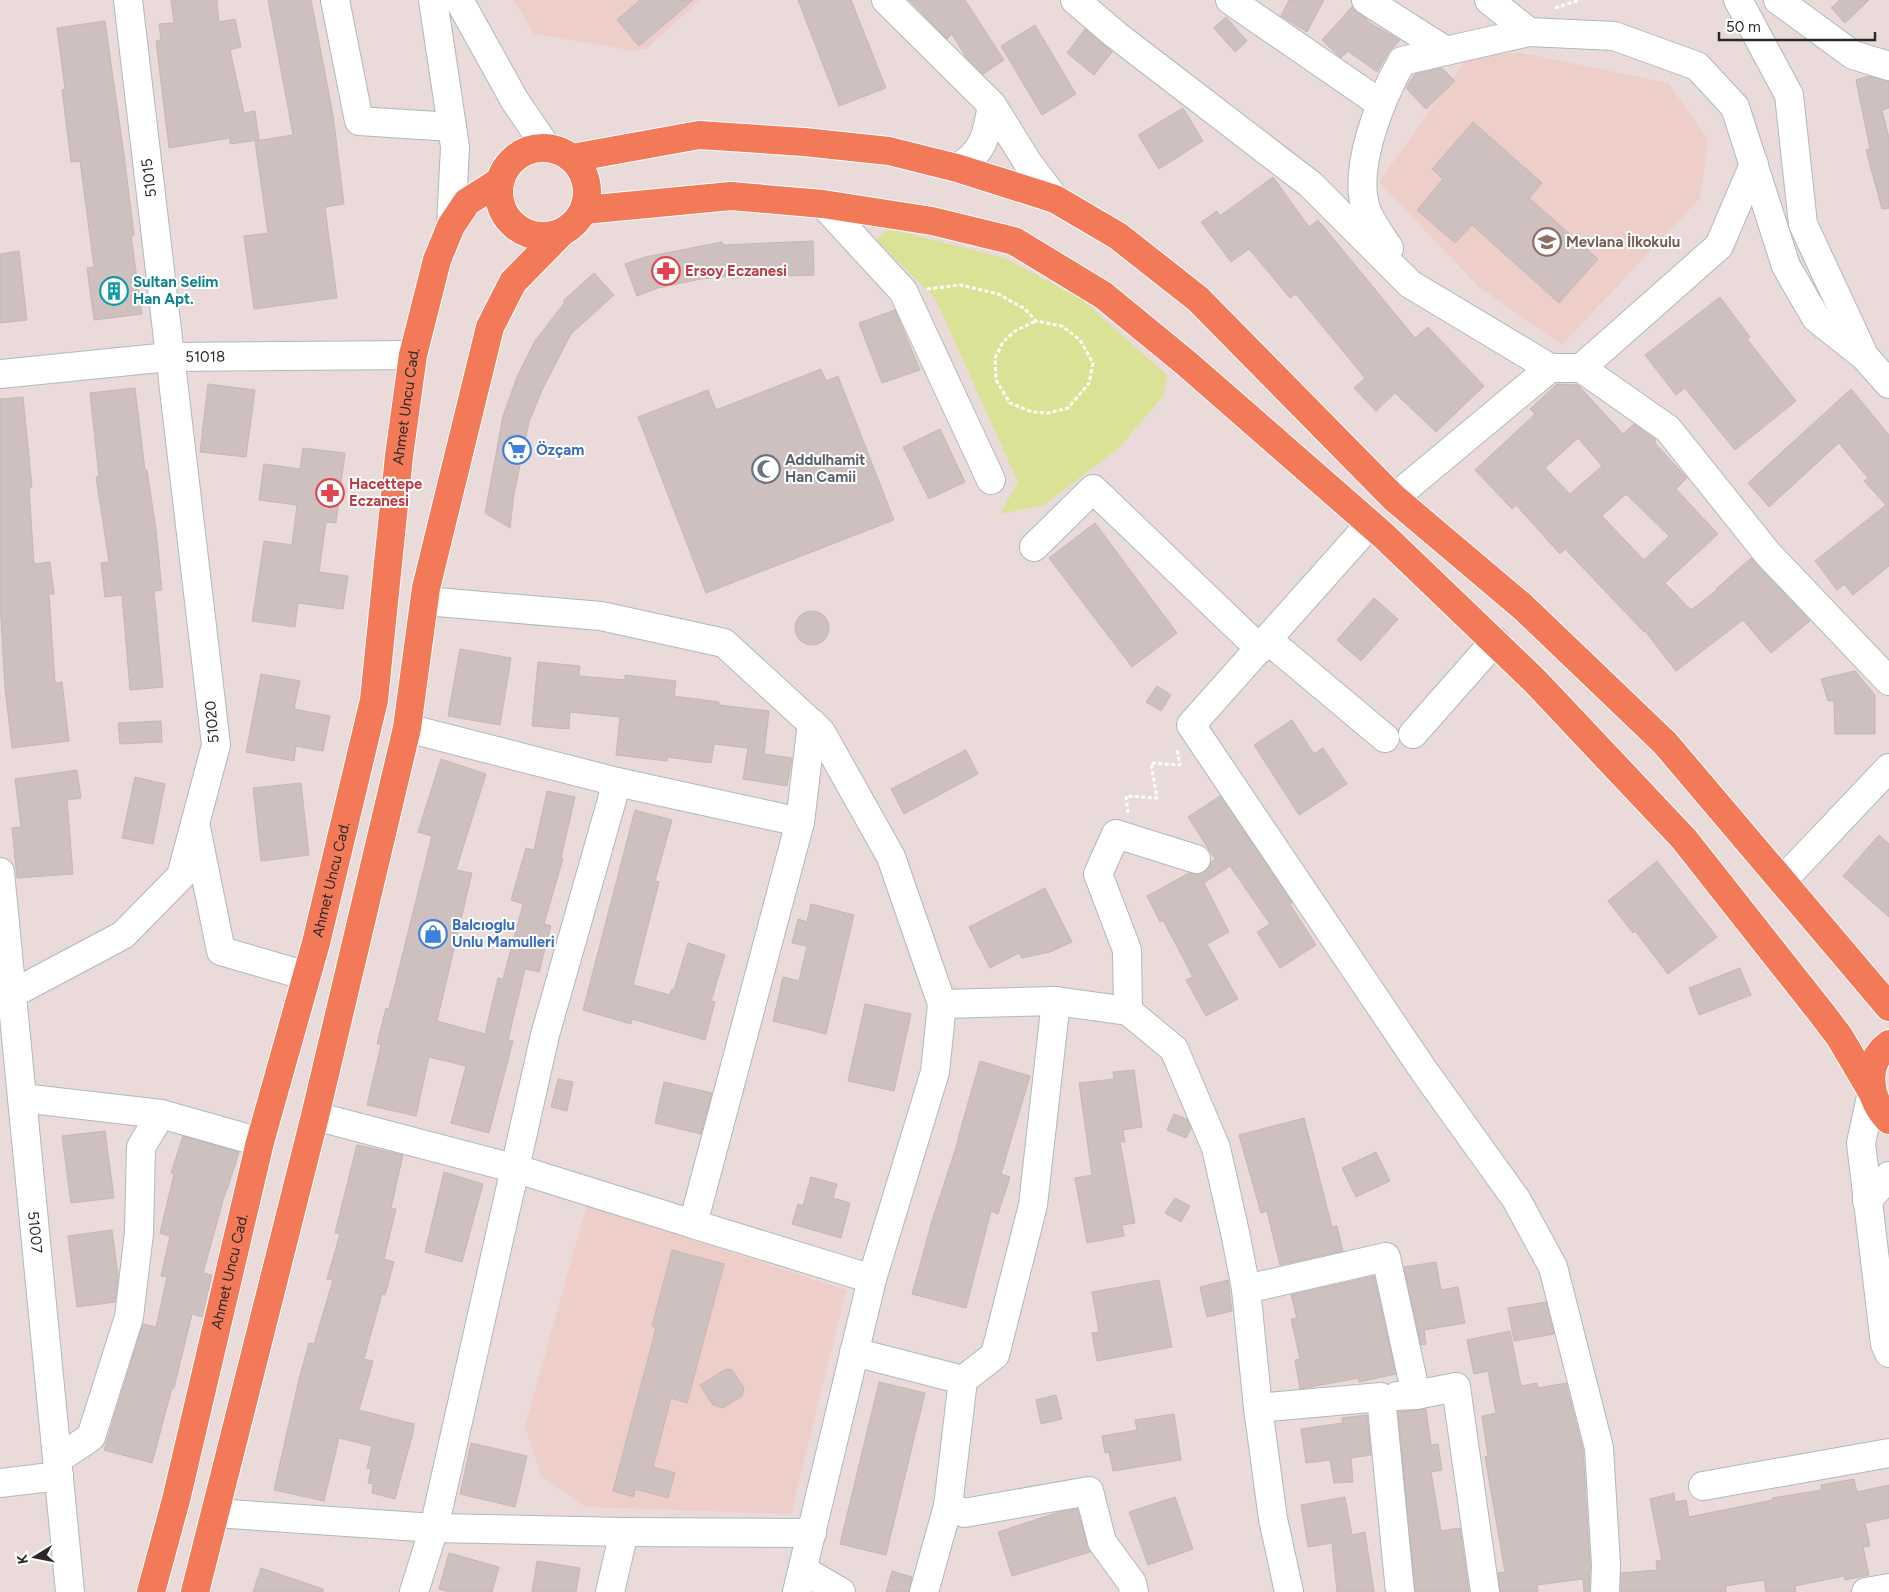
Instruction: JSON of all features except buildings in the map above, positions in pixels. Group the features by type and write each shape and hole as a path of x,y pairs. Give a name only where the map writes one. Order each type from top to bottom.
{"main road":[{"path":"572,158 699,135 804,142 889,151 957,168 1055,199 1118,236 1198,299 1394,498 1523,607 1665,743 1889,1007"},
{"path":"195,1592 315,1116 407,728 424,602 490,327 514,282 561,233 574,224 584,210 587,194 586,184 581,170 572,158 547,148 532,149 514,159 500,181 499,199 506,216 516,227 540,237 561,233"},
{"name":"Ahmet Uncu Cad.","path":"151,1592 176,1500 260,1142 307,976 374,700 398,456 413,356 437,260 450,226 467,202 500,181"},
{"path":"584,210 731,196 823,204 932,221 1014,241 1103,295 1186,363 1370,524 1495,641 1615,764 1684,839 1839,1036 1872,1092 1878,1107 1889,1120"},
{"path":"1872,1092 1871,1076 1875,1061 1889,1044"}],"street":[{"name":"51015","path":"128,0 169,356"},
{"path":"335,0 359,121 452,127"},
{"path":"433,0 455,146 450,226"},
{"path":"459,0 515,101 547,148"},
{"path":"886,0 992,105 1028,163 1055,199"},
{"path":"1074,0 1116,35 1310,184 1410,284 1550,368 1581,368 1668,428 1768,554 1889,681"},
{"path":"1230,0 1381,104"},
{"path":"1366,0 1446,51"},
{"path":"1489,0 1529,32"},
{"path":"1738,0 1789,95 1803,224 1865,357"},
{"path":"1778,0 1853,55 1889,66"},
{"path":"1410,284 1366,211 1361,172 1384,93 1402,62 1529,32 1614,36 1697,66 1735,107 1786,266 1816,318 1865,357 1889,384"},
{"path":"957,168 971,160 987,136 992,105"},
{"path":"1581,368 1719,246 1754,164"},
{"path":"823,204 903,291 991,480"},
{"name":"51018","path":"0,374 169,356 413,356"},
{"name":"51020","path":"12,994 123,935 181,876 216,745 169,356"},
{"path":"1394,498 1550,368"},
{"path":"1034,547 1093,489 1264,644 1385,738"},
{"path":"1370,524 1191,725 1424,1071 1516,1199 1553,1267 1600,1448 1606,1565 1605,1592"},
{"path":"424,602 600,616 724,643 821,732 891,857 942,1004 935,1072 872,1279 800,1581 841,1592"},
{"path":"1413,734 1495,641"},
{"path":"693,1224 800,822 812,723"},
{"path":"407,728 617,782 800,822"},
{"path":"1782,881 1889,768"},
{"path":"414,1592 434,1528 517,1170 545,1034 617,782"},
{"path":"195,822 221,951 307,976"},
{"path":"1128,1011 1127,950 1098,874 1116,834 1196,859"},
{"name":"51007","path":"0,872 12,994 9,1051 22,1098 70,1592"},
{"path":"166,892 208,887"},
{"path":"942,1004 1056,1001 1128,1011 1174,1049 1212,1139 1246,1289 1258,1408 1273,1519 1289,1592"},
{"path":"924,1592 948,1506 963,1380 996,1355 1033,1205 1056,1001"},
{"path":"1872,1092 1861,1143 1885,1344 1889,1353"},
{"path":"22,1098 161,1114 260,1142"},
{"path":"0,1483 58,1467 91,1437 129,1317 139,1234 141,1146 161,1114"},
{"path":"315,1116 517,1170 872,1279"},
{"path":"1867,1201 1889,1176"},
{"path":"1246,1289 1386,1257 1416,1395"},
{"path":"854,1352 963,1380"},
{"path":"1258,1408 1380,1396 1416,1395 1456,1387 1485,1592"},
{"path":"1380,1396 1400,1592"},
{"path":"1703,1486 1889,1453"},
{"path":"948,1506 964,1513 1089,1491 1102,1542 1132,1583 1134,1592"},
{"path":"214,1513 434,1528 624,1532 812,1532"},
{"path":"610,1592 624,1532"},
{"path":"1866,1592 1889,1588"}],"path":[{"path":"903,291 960,285 998,294 1025,309 1036,321 1062,326 1080,340 1093,363 1089,382 1068,408 1048,413 1032,412 1010,403 996,380 995,358 1003,342 1015,331 1036,321"},
{"path":"1131,838 1126,796 1157,798 1151,763 1180,765 1174,736 1191,725"}],"shaded area":[{"path":"513,0 700,0 646,49 634,51 534,34"},
{"name":"Mevlana İlkokulu","path":"1523,53 1668,83 1708,139 1700,198 1562,345 1479,287 1379,182 1470,54"},
{"path":"587,1205 846,1290 791,1514 587,1507 541,1476 525,1426"}],"green space":[{"path":"889,229 1005,258 1081,299 1167,375 1164,395 1119,448 1044,505 1000,514 1018,482 935,298 876,240"}],"place":[{"name":"Mevlana İlkokulu","path":"1547,242"},
{"name":"Ersoy Eczanesi","path":"666,271"},
{"name":"Sultan Selim Han Apt.","path":"114,291"},
{"name":"Özçam","path":"517,450"},
{"name":"Addulhamit Han Camii","path":"766,469"},
{"name":"Hacettepe Eczanesi","path":"330,493"},
{"name":"Balcıoglu Unlu Mamulleri","path":"433,934"}]}
